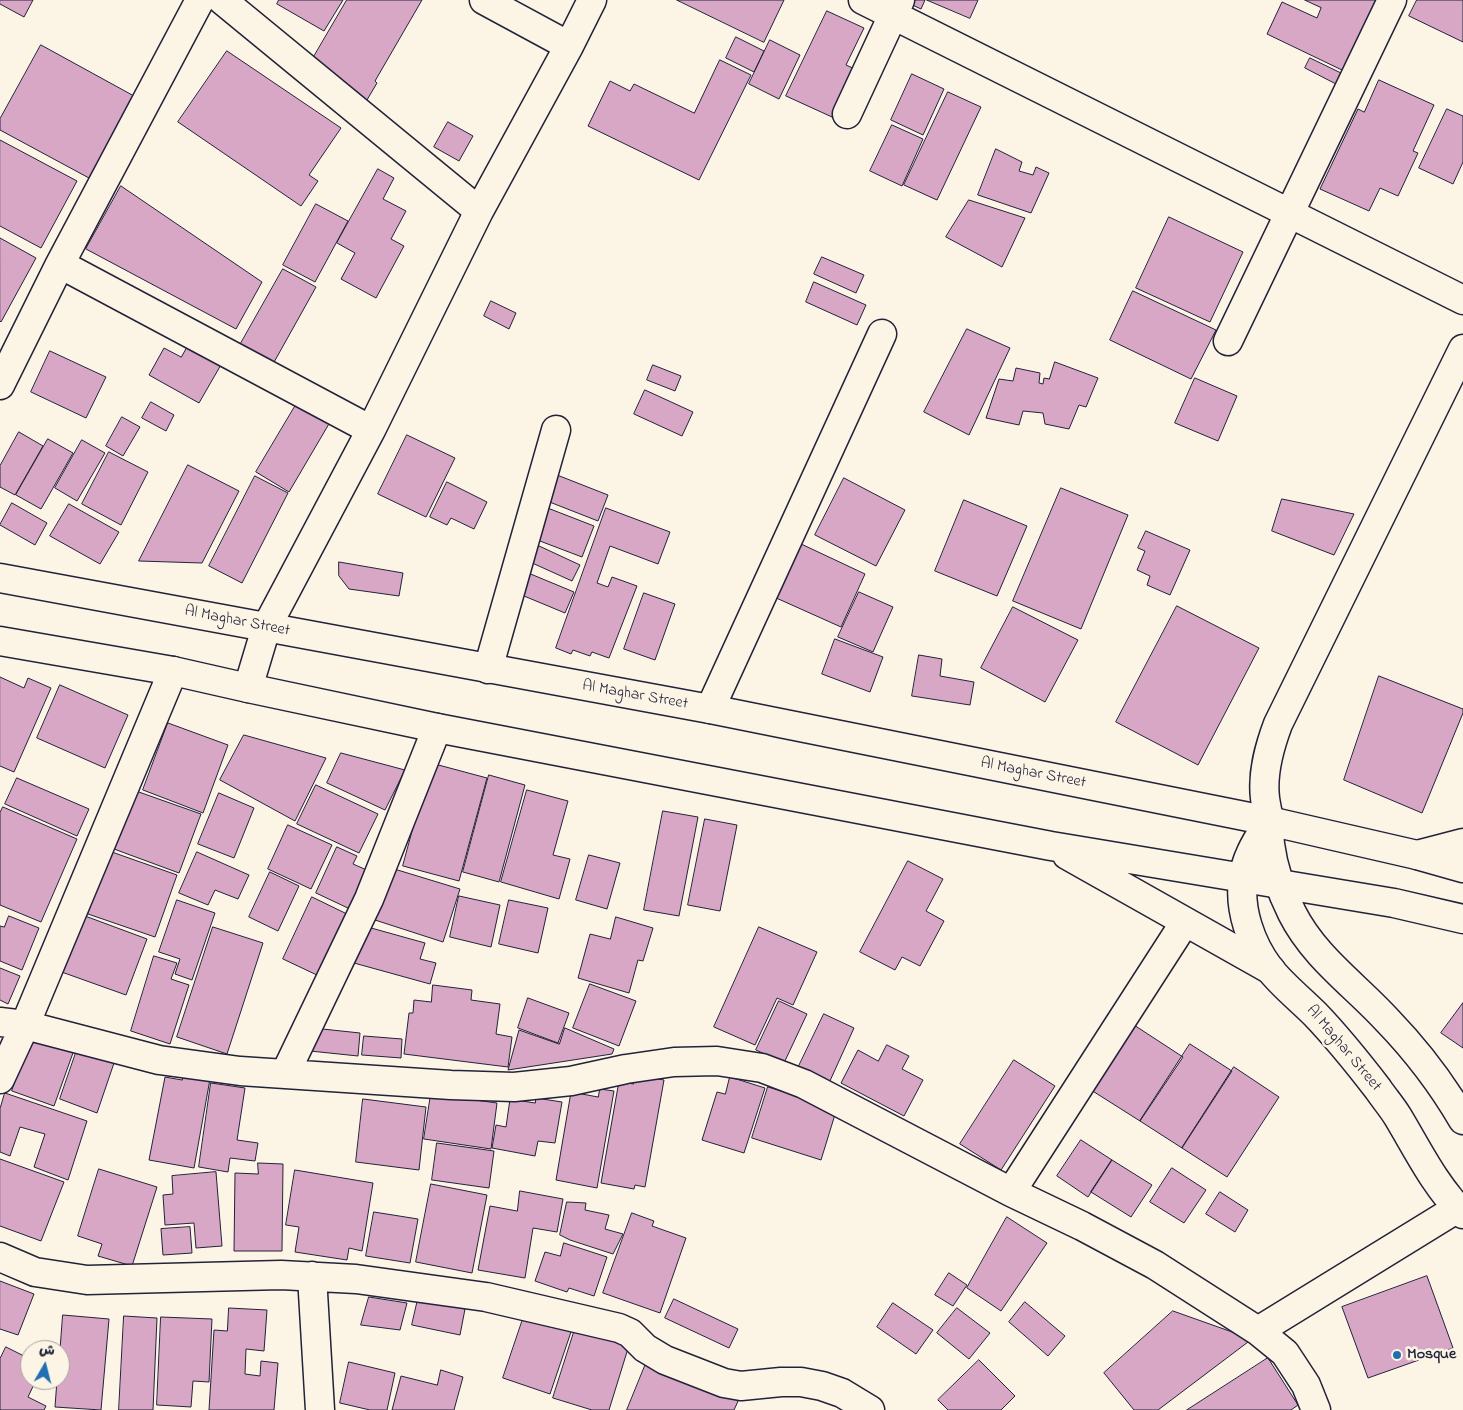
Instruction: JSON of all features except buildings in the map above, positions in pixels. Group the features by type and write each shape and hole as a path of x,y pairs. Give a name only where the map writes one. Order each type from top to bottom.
{"street":[{"path":"0,385 60,264 200,0"},
{"path":"222,0 479,211"},
{"path":"484,0 569,46"},
{"path":"248,688 266,628 371,430 479,211 592,0"},
{"path":"863,0 897,8 1289,213 1463,300"},
{"path":"1228,340 1392,0"},
{"path":"847,114 897,8"},
{"path":"60,264 371,430"},
{"path":"710,709 882,334"},
{"path":"1463,350 1278,724 1265,772 1265,797 1274,864 1292,913 1308,940 1328,964 1387,1020 1420,1057 1450,1097 1463,1120"},
{"path":"488,669 556,430"},
{"name":"Al Maghar Street","path":"0,578 710,709 1269,821 1252,852 1243,878 1242,898 1255,947 1270,970 1316,1015 1358,1064 1397,1115 1436,1182 1460,1211"},
{"path":"0,641 172,671 437,728 1050,846 1394,903 1463,919"},
{"path":"0,1079 12,1024 172,671"},
{"path":"285,1074 369,898 437,728"},
{"path":"1269,821 1463,868"},
{"path":"1417,856 1463,843"},
{"path":"1050,846 1270,970"},
{"path":"1011,1192 1185,922"},
{"path":"12,1024 159,1060 240,1071 451,1085 514,1087 571,1081 626,1069 674,1062 718,1060 762,1068 804,1084 1155,1265 1258,1331 1285,1353 1306,1385 1316,1410"},
{"path":"1258,1331 1460,1211"},
{"path":"0,1257 35,1272 86,1280 281,1275 312,1276 356,1279 486,1297 619,1328 630,1333 645,1348 665,1360 724,1383 741,1386 781,1382 808,1383 842,1393 870,1410"},
{"path":"312,1276 320,1410"}],"place":[{"name":"Mosque","path":"1397,1355"}]}
